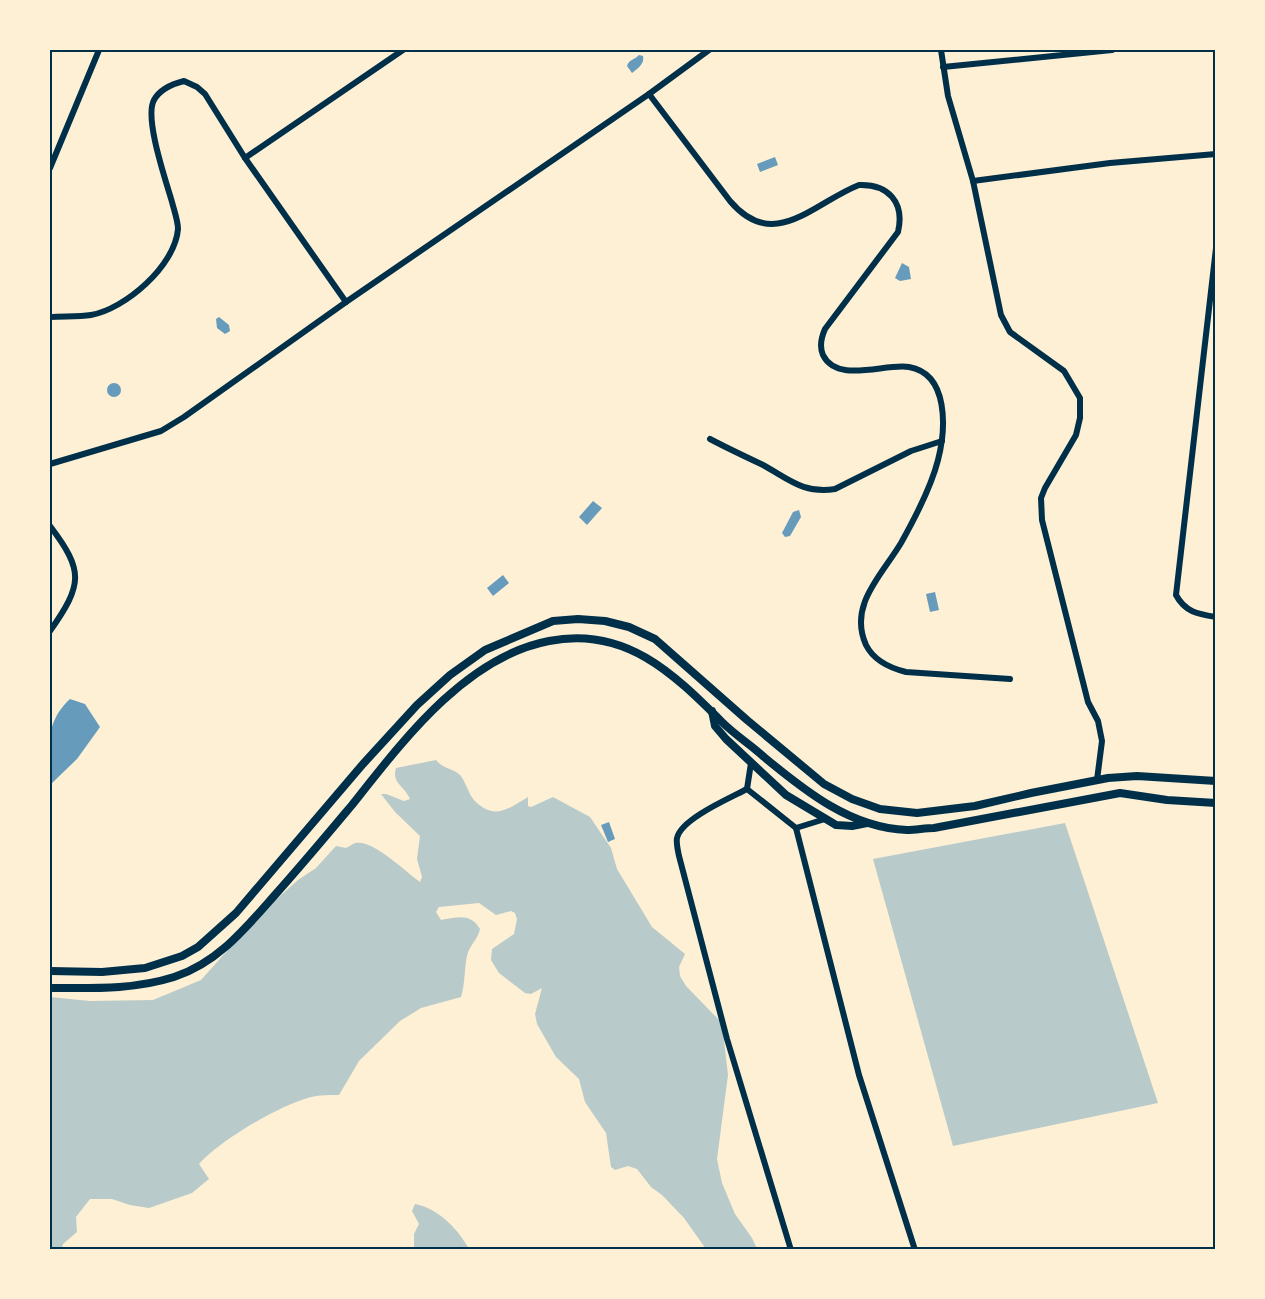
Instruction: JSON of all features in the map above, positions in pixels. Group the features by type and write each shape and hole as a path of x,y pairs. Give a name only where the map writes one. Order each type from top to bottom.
{"main road":[{"path":"50,971 102,972 145,968 182,956 198,947 236,913 417,705 450,675 484,650 553,621 578,619 605,621 629,627 655,639 824,784 852,799 880,809 916,813 975,806 1098,780 1137,776 1215,781"},
{"path":"50,988 132,987 153,983 184,973 220,952 243,931 310,855 416,729 452,694 484,668 512,654 547,641 577,637 600,640 624,646 658,664 712,710 723,723 788,776 843,813 882,827 909,830 934,828 1120,794 1167,800 1215,802"},
{"path":"712,710 715,726 786,795 836,825 852,826 867,822"},
{"path":"723,723 727,712 736,710"},
{"path":"736,733 744,730 747,720"}],"street":[{"path":"50,168 99,50"},
{"path":"245,158 403,50"},
{"path":"50,464 161,431 184,417 709,50"},
{"path":"941,50 948,96 973,180 1001,315 1006,327 1064,371 1080,398 1080,418 1076,435 1041,498 1042,520 1088,702 1098,721 1102,741 1098,780"},
{"path":"944,67 1112,50"},
{"path":"50,317 92,315 111,307 132,296 156,274 167,259 178,229 151,123 153,102 161,91 184,81 205,94 245,158 346,302"},
{"path":"649,94 730,201 741,214 755,222 771,225 787,223 859,185 880,187 895,201 900,221 898,232 825,329 821,340 821,350 826,360 839,368 849,370 908,367 924,372 936,384 939,393 942,441 938,461 926,492 901,543 862,605 860,620 862,635 868,649 878,660 891,668 906,672 1010,679"},
{"path":"973,180 1110,163 1215,154"},
{"path":"1215,248 1176,595 1186,609 1193,613 1215,617"},
{"path":"710,440 764,466 798,486 821,491 835,489 911,452 942,441"},
{"path":"50,526 69,551 76,568 77,582 50,631"},
{"path":"747,789 751,763"},
{"path":"747,789 796,828 859,1075 915,1250"},
{"path":"747,789 690,821 676,838 727,1040 791,1250"},
{"path":"796,828 825,819"}],"shaded area":[{"path":"436,760 460,775 474,800 488,810 501,811 528,797 528,806 531,807 553,797 590,817 611,848 617,869 652,927 685,954 679,967 680,976 686,986 719,1020 723,1032 728,1075 717,1159 722,1183 735,1214 757,1249 706,1249 684,1218 651,1187 637,1169 628,1166 615,1170 611,1167 606,1133 585,1102 579,1079 556,1057 537,1024 535,1014 542,988 531,994 525,993 499,973 491,960 492,949 514,934 517,919 515,913 511,911 496,915 479,903 439,907 436,912 441,920 468,918 480,929 467,954 461,997 421,1008 400,1021 359,1061 339,1095 314,1096 298,1101 267,1115 235,1134 199,1164 209,1179 192,1193 149,1208 112,1199 90,1199 76,1217 77,1232 63,1244 62,1249 50,1249 50,997 90,1001 153,1000 201,980 261,913 298,880 316,868 336,846 346,848 355,843 362,843 371,846 420,882 422,877 417,859 420,836 395,812 381,794 404,801 410,799 395,777 396,768"},
{"path":"1065,823 1158,1103 953,1146 873,859"},
{"path":"415,1204 432,1210 446,1220 469,1249 417,1249 414,1247 414,1234 419,1224 412,1211"}],"water":[{"path":"639,55 643,56 643,61 632,73 627,66"},
{"path":"775,157 778,165 760,172 757,164"},
{"path":"902,263 909,267 911,279 900,281 895,278"},
{"path":"219,317 229,325 230,331 225,334 217,328 216,319"},
{"path":"114,383 119,385 121,390 119,395 114,397 109,395 107,390 109,385"},
{"path":"593,501 602,508 587,525 579,517"},
{"path":"799,510 801,517 790,536 785,537 782,533 793,512"},
{"path":"503,575 509,583 493,596 487,588"},
{"path":"935,592 939,610 930,612 926,594"},
{"path":"70,699 85,704 100,727 77,759 50,785 49,750 52,728 55,718"},
{"path":"609,822 615,839 608,842 601,825"}]}
